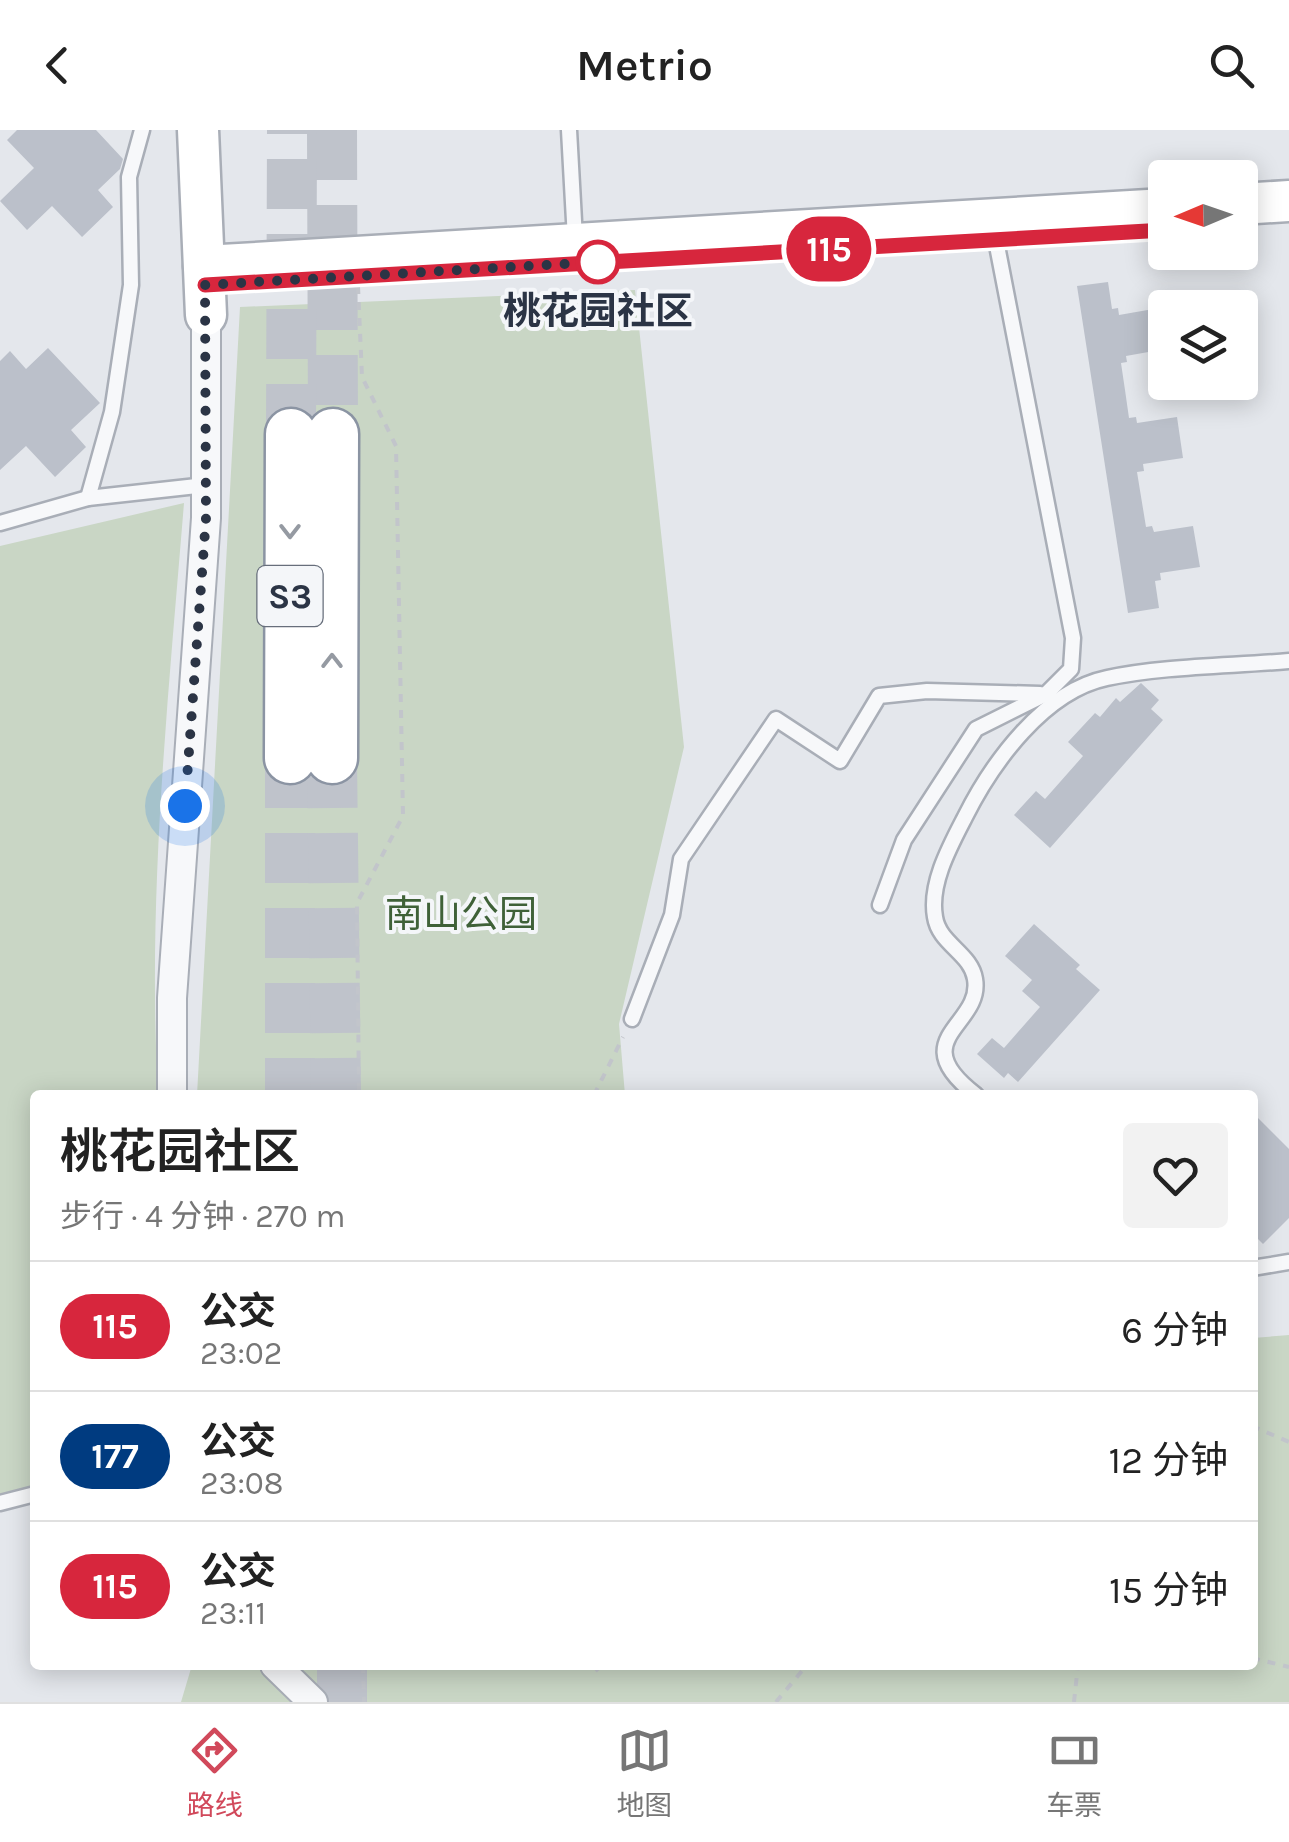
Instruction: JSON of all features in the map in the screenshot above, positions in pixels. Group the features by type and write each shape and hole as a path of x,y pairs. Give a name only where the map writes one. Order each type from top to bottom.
{"highway":[{"name":"S3","path":"311,758 312,434"}],"street":[{"path":"172,1090 172,998 206,485 205,289 198,130"},
{"path":"1258,203 1289,201"},
{"path":"205,289 576,254 994,229 1148,211"},
{"path":"1258,224 1289,222"},
{"path":"994,229 1148,230"},
{"path":"205,289 576,254"},
{"path":"280,1670 313,1702"}],"lane":[{"path":"88,498 112,412 132,284 129,177 142,130"},
{"path":"569,130 576,254"},
{"path":"880,905 904,840 976,729 1046,694 1071,669 1073,638 994,229"},
{"path":"0,522 88,498 206,485"},
{"path":"971,1090 950,1071 946,1050 951,1029 974,998 976,982 972,968 945,941 935,921 933,899 954,840 993,772 1022,735 1068,693 1106,678 1289,661"},
{"path":"632,1019 672,915 680,860 776,720 840,761 880,696 927,691 1046,694"},
{"path":"1258,1267 1289,1262"},
{"path":"0,1503 30,1495"}],"path":[{"path":"357,276 362,377 396,446 403,816 357,904 358,1090"},
{"path":"596,1090 632,1019"},
{"path":"1258,1429 1289,1442"},
{"path":"1258,1659 1289,1667"},
{"path":"363,1670 364,1702"},
{"path":"776,1702 803,1670"},
{"path":"1074,1702 1077,1670"}],"green space":[{"name":"南山公园","path":"635,290 684,747 619,1024 625,1090 197,1090 240,307","holes":["355,425 357,769 271,770"]},
{"path":"184,503 157,873 158,1090 30,1090 30,1487 0,1495 0,546"},
{"path":"1289,1335 1289,1702 181,1702 191,1670 1258,1670 1258,1338"}],"building":[{"path":"17,130 96,130 123,159 120,169 98,190 113,207 82,237 52,206 27,230 0,201 34,168 7,140"},
{"path":"1108,282 1112,309 1118,308 1119,315 1148,310 1148,352 1126,356 1127,362 1121,363 1129,418 1136,417 1137,423 1177,417 1183,458 1143,464 1144,471 1137,472 1146,527 1152,526 1154,532 1193,526 1200,567 1160,573 1161,580 1155,581 1159,608 1128,613 1077,286"},
{"path":"48,348 100,403 71,430 86,447 55,477 26,446 0,470 0,361 10,351 26,369"},
{"path":"1141,683 1159,700 1151,709 1163,720 1050,848 1014,815 1036,791 1045,799 1083,756 1068,742 1095,713 1100,717 1116,698 1120,702"},
{"path":"1034,924 1080,965 1076,969 1100,990 1018,1082 1008,1073 1004,1078 977,1054 992,1038 1004,1048 1040,1007 1022,991 1032,980 1005,956"},
{"path":"1258,1118 1289,1149 1289,1218 1263,1244 1258,1239"}],"tunnel":[{"path":"291,434 292,130"},
{"path":"332,130 333,434"},
{"path":"290,758 290,1090"},
{"path":"332,758 336,1090"},
{"path":"342,1670 342,1702"}],"bus line":[{"name":"115","path":"205,285 1148,231"}],"place":[{"name":"桃花园社区","path":"598,262"}],"route":[{"path":"185,806 206,518 205,285 598,262"}]}
